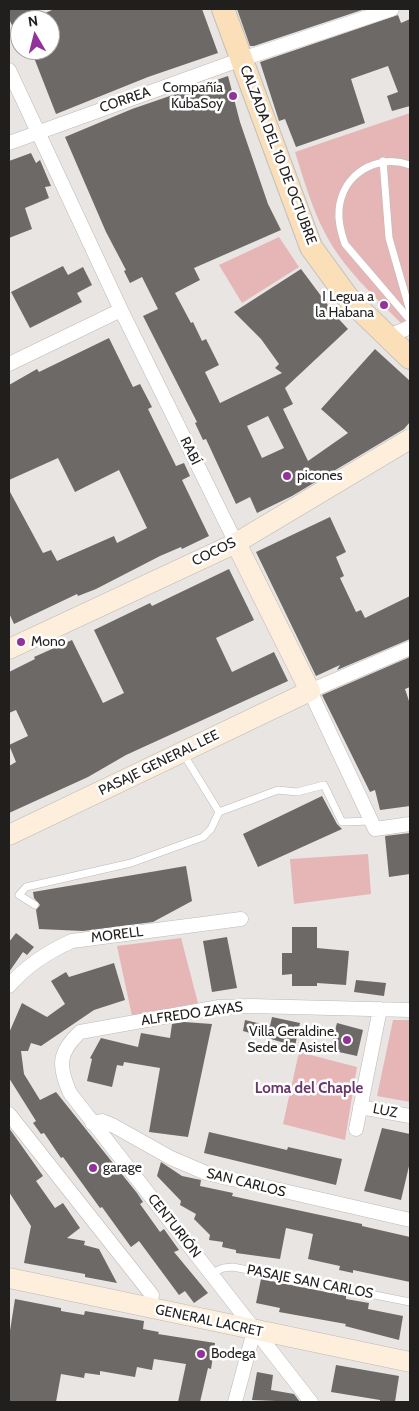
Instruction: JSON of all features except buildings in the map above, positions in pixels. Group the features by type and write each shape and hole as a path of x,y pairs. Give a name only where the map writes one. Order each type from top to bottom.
{"main road":[{"name":"CALZADA DEL 10 DE OCTUBRE","path":"223,9 263,122 312,247 348,298 410,358"}],"street":[{"name":"CORREA","path":"9,143 242,59 392,9"},
{"name":"RABÍ","path":"9,70 36,132 121,310 310,691 373,825"},
{"path":"9,364 121,310"},
{"path":"387,337 410,327"},
{"name":"COCOS","path":"9,649 236,543 410,439"},
{"path":"310,691 410,648"},
{"name":"PASAJE GENERAL LEE","path":"9,835 310,691"},
{"path":"373,825 410,824"},
{"name":"MORELL","path":"9,986 20,973 47,952 72,941 241,919"},
{"name":"ALFREDO ZAYAS","path":"92,1122 70,1093 64,1078 62,1060 66,1046 80,1032 219,1007 251,1006 410,1010"},
{"path":"356,1129 380,1009"},
{"name":"LUZ","path":"360,1107 410,1116"},
{"path":"9,1114 152,1295 149,1308"},
{"name":"SAN CARLOS","path":"92,1122 102,1121 114,1126 171,1158 206,1174 410,1220"},
{"name":"CENTURIÓN","path":"92,1122 311,1402"},
{"name":"GENERAL LACRET","path":"9,1278 410,1362"},
{"path":"235,1402 254,1330"}],"lane":[{"path":"410,165 398,161 383,161 365,167 347,185 340,200 338,212 340,231 345,244 410,320"},
{"path":"383,161 389,238 410,311"},
{"path":"182,752 219,812"},
{"path":"35,905 19,895 26,887 131,863 203,837 211,829 219,812 278,790 297,792 324,785 342,822 373,825"},
{"name":"PASAJE SAN CARLOS","path":"212,1273 233,1266 410,1302"}],"shaded area":[{"path":"410,113 410,318 402,324 361,282 333,247 317,215 295,152"},
{"path":"279,237 299,267 242,303 219,265"},
{"path":"368,854 371,894 294,904 290,859"},
{"path":"181,938 198,1003 132,1016 117,946"},
{"path":"393,1020 410,1020 410,1102 377,1096"},
{"path":"299,1052 357,1067 345,1140 283,1124"}],"place":[{"name":"Compañía KubaSoy","path":"233,96"},
{"name":"I Legua a la Habana","path":"384,305"},
{"name":"picones","path":"287,476"},
{"name":"Mono","path":"21,642"},
{"name":"Villa Geraldine. Sede de Asistel","path":"347,1040"},
{"name":"garage","path":"93,1168"},
{"name":"Bodega","path":"201,1354"}],"district":[{"name":"Loma del Chaple","path":"309,1089"}]}
